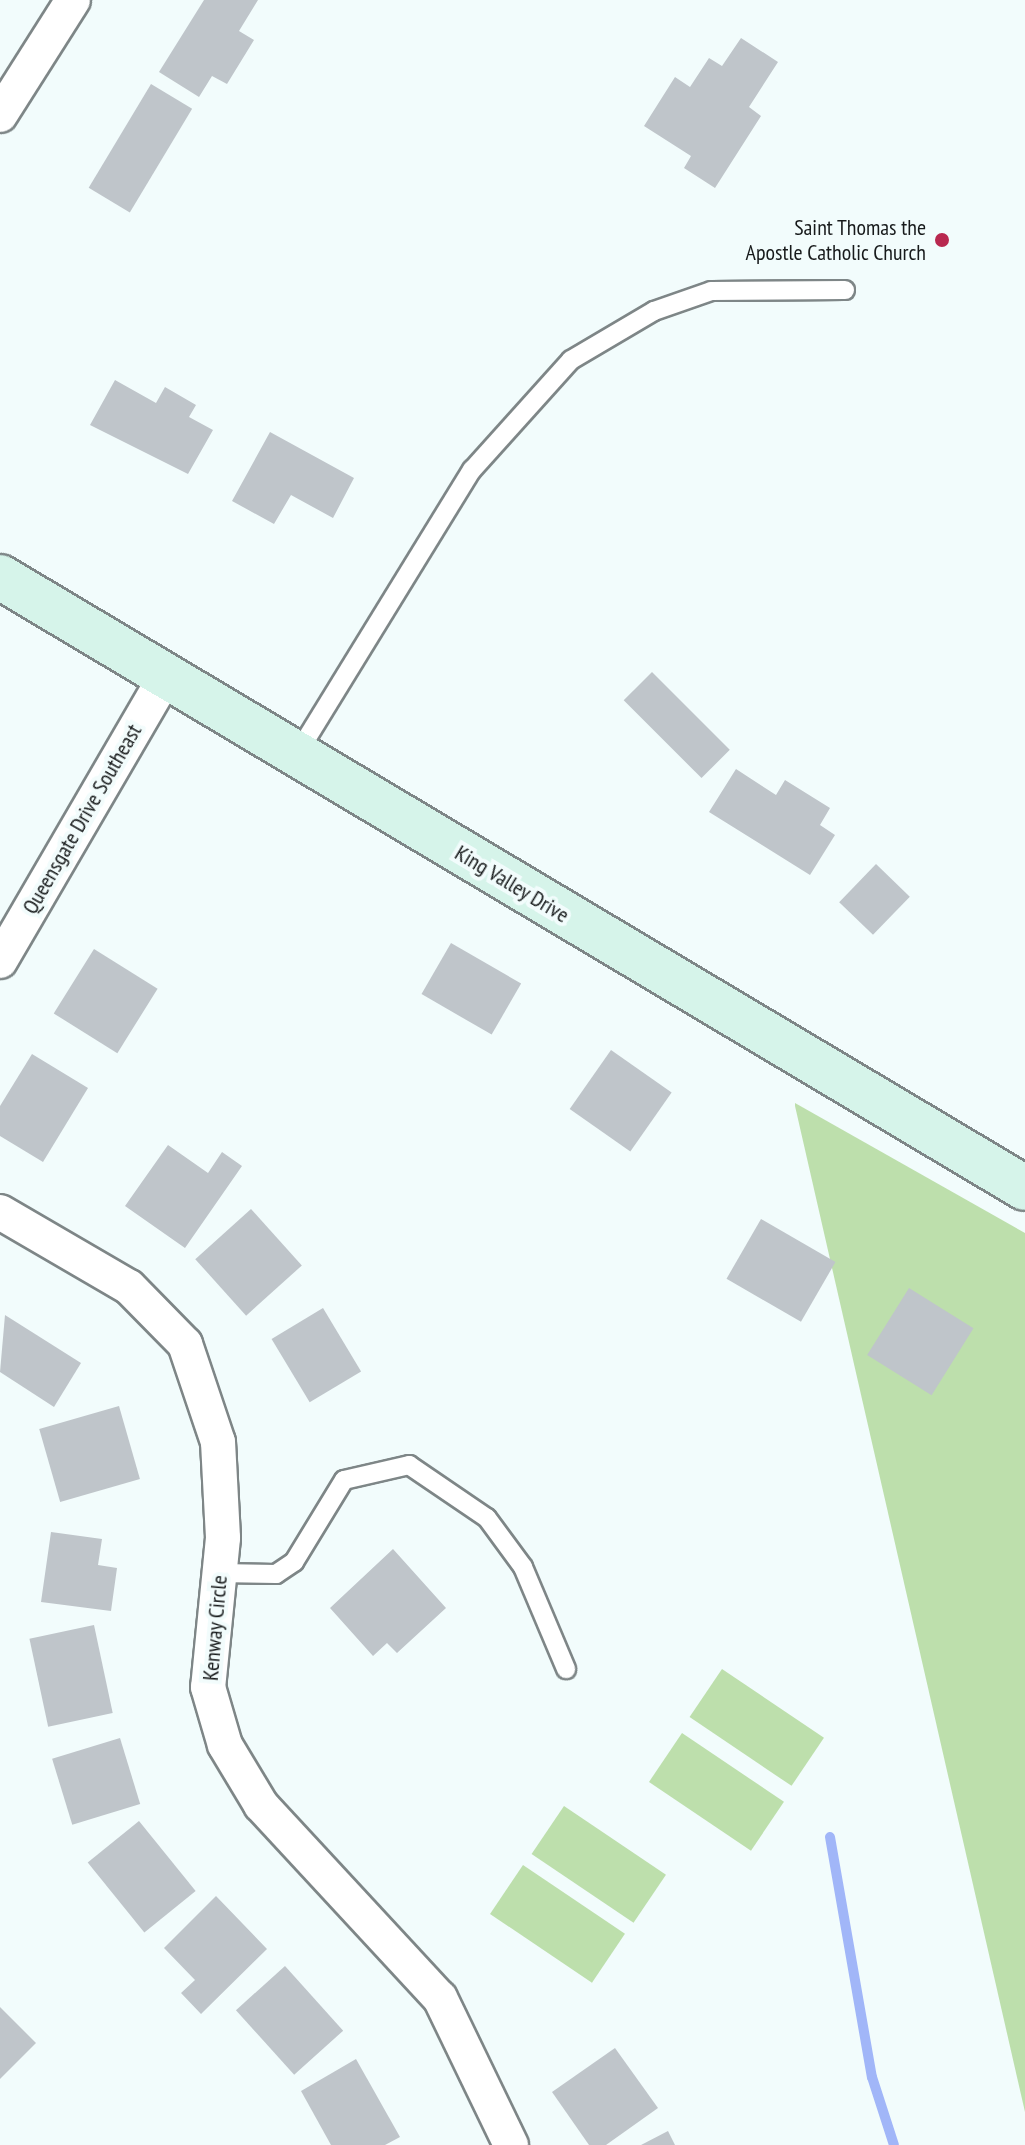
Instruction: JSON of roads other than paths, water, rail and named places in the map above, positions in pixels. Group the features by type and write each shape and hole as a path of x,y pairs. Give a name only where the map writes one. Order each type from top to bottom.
{"street":[{"path":"0,115 73,0"},
{"name":"King Valley Drive","path":"0,577 1025,1188"},
{"name":"Queensgate Drive Southeast","path":"0,961 165,677"},
{"name":"Kenway Circle","path":"0,1212 129,1287 185,1344 218,1442 219,1573 208,1687 237,1771 440,1998 511,2145"}],"lane":[{"path":"296,756 472,470 571,360 654,311 711,291 845,290"},
{"path":"219,1573 276,1574 294,1562 344,1480 409,1465 487,1518 523,1567 566,1669"}],"waterway":[{"path":"830,1837 872,2077 894,2145"}],"place":[{"name":"Saint Thomas the Apostle Catholic Church","path":"942,240"}]}
